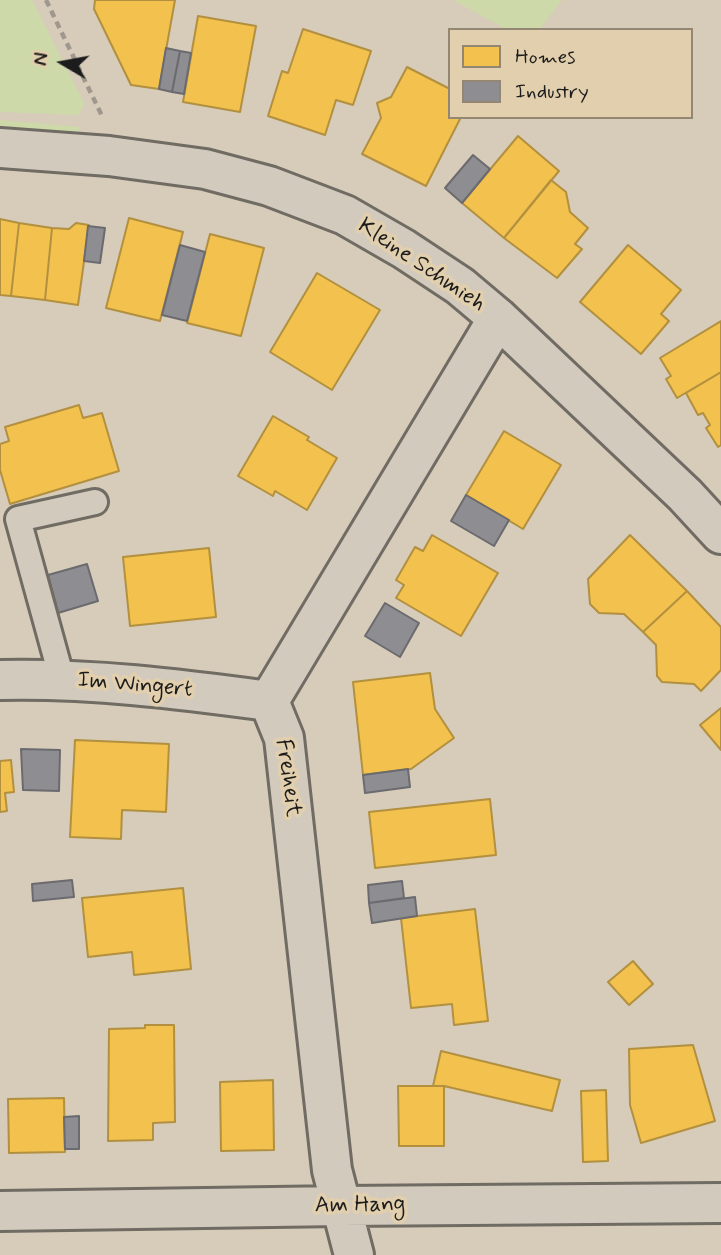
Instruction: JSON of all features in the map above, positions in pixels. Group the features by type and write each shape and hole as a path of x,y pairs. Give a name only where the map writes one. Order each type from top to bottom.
{"street":[{"name":"Kleine Schmieh","path":"0,148 110,156 205,169 269,186 345,215 460,286 498,318 685,495 721,534"},
{"path":"269,701 498,318"},
{"name":"Im Wingert","path":"0,680 62,679 142,685 269,701"},
{"name":"Freiheit","path":"269,701 284,738 332,1170 354,1255"},
{"name":"Am Hang","path":"0,1211 721,1203"}],"lane":[{"path":"62,679 18,519 95,502"}],"path":[{"path":"46,0 108,130 110,156"}],"green space":[{"path":"0,0 32,0 84,103 79,115 0,112"},
{"path":"453,0 562,0 541,28 504,28"},
{"path":"0,120 80,127 75,136 0,130"}],"building: Homes":[{"path":"95,0 175,0 159,89 131,85 94,9"},
{"path":"198,16 256,26 240,112 183,102"},
{"path":"303,29 371,51 353,105 336,100 325,135 268,116 282,71 288,73"},
{"path":"407,67 448,88 448,119 460,119 426,186 362,154 381,118 377,103 391,97"},
{"path":"518,136 559,171 504,238 462,203"},
{"path":"551,180 566,192 570,212 588,228 575,244 582,249 557,278 504,238"},
{"path":"129,218 183,232 160,321 106,308"},
{"path":"0,219 19,223 11,296 0,295"},
{"path":"19,223 52,228 45,300 11,296"},
{"path":"76,223 89,225 78,305 45,300 52,228 69,229"},
{"path":"210,234 264,248 241,336 187,323"},
{"path":"628,245 681,290 661,314 669,321 641,354 580,302"},
{"path":"317,273 380,310 332,390 270,352"},
{"path":"721,321 721,372 677,398 666,379 671,376 660,358"},
{"path":"721,372 721,445 718,447 706,428 710,425 703,413 698,415 686,393"},
{"path":"79,405 83,418 102,413 119,471 10,504 0,470 0,444 9,441 5,427"},
{"path":"273,416 309,437 307,440 337,458 307,510 275,491 273,496 238,476"},
{"path":"504,431 561,465 523,529 466,495"},
{"path":"432,535 498,573 461,636 396,598 404,585 396,580 415,547 423,551"},
{"path":"630,535 687,591 643,632 624,614 599,613 590,604 588,579"},
{"path":"209,548 216,617 130,626 123,557"},
{"path":"687,591 721,627 721,670 701,691 694,684 662,682 657,676 656,645 643,632"},
{"path":"430,673 435,709 454,738 411,769 363,775 353,682"},
{"path":"721,708 721,750 700,725"},
{"path":"75,740 169,744 166,812 122,810 121,839 70,837"},
{"path":"11,760 14,792 5,793 7,811 0,812 0,761"},
{"path":"490,799 496,855 375,868 369,812"},
{"path":"183,888 191,969 134,975 132,952 88,957 82,898"},
{"path":"475,909 488,1021 454,1025 452,1004 411,1008 401,918"},
{"path":"633,961 653,984 629,1005 608,982"},
{"path":"145,1025 174,1025 175,1122 153,1123 153,1140 108,1141 109,1029 145,1028"},
{"path":"693,1045 715,1121 641,1143 630,1105 629,1049"},
{"path":"441,1051 560,1080 552,1111 444,1086 433,1086"},
{"path":"273,1080 274,1150 221,1151 220,1082"},
{"path":"398,1086 444,1086 444,1146 399,1146"},
{"path":"606,1090 608,1161 583,1162 581,1091"},
{"path":"64,1098 65,1152 9,1153 8,1099"}],"building: Industry":[{"path":"166,48 180,51 172,92 159,89"},
{"path":"180,51 191,53 184,94 172,92"},
{"path":"473,155 490,169 462,203 445,188"},
{"path":"88,226 105,228 100,263 84,261"},
{"path":"180,245 205,252 187,321 162,315"},
{"path":"466,495 509,520 494,546 451,521"},
{"path":"87,564 98,601 58,613 48,575"},
{"path":"385,603 419,623 400,657 365,636"},
{"path":"21,749 60,750 59,791 23,790"},
{"path":"408,769 410,787 365,793 363,775"},
{"path":"72,880 74,897 33,901 32,884"},
{"path":"402,881 404,898 369,903 368,885"},
{"path":"415,897 417,916 372,923 369,903"},
{"path":"79,1116 79,1149 65,1149 64,1117"}]}
